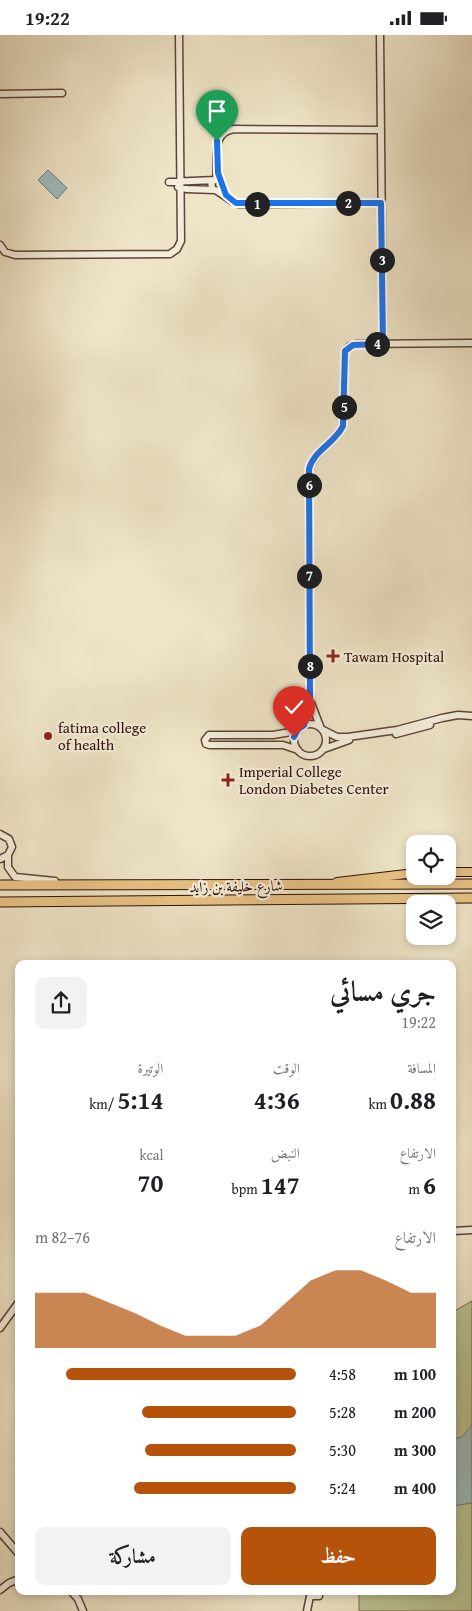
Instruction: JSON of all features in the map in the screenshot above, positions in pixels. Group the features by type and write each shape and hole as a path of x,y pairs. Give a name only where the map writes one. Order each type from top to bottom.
{"highway":[{"name":"شارع خليفة بن زايد","path":"0,885 472,884"},
{"name":"شارع خليفة بن زايد","path":"0,902 472,897"}],"main road":[{"path":"456,872 469,871"},
{"name":"شارع خليفة بن زايد","path":"323,884 406,874"}],"street":[{"path":"0,245 5,252 15,255 170,254 177,249 181,241 179,35"},
{"path":"380,35 383,344"},
{"path":"0,94 62,93"},
{"path":"381,130 231,129 222,133 217,141 218,185 229,199 236,203 381,203"},
{"path":"169,184 180,185 189,180 218,185"},
{"path":"324,749 327,739 314,715 310,697 309,469 314,457 336,436 343,426 345,351 353,345 472,343"},
{"path":"304,725 310,697"},
{"path":"450,717 472,717 391,735 348,740 324,749 312,756 304,755 298,750 283,745 210,745 205,740 209,735 274,735 297,731 304,725 314,724 333,736 348,737 390,731 450,717"},
{"path":"297,731 294,741 298,750"},
{"path":"0,834 7,836 11,841 12,850 8,855 0,859"},
{"path":"8,855 8,867 11,873 18,878 81,884"},
{"path":"456,1231 472,1230"},
{"path":"0,1328 15,1308"},
{"path":"0,1532 15,1549"},
{"path":"0,1590 8,1583 15,1580"},
{"path":"74,1595 83,1611"},
{"path":"307,1611 310,1596 319,1595"}],"green space":[{"path":"472,1301 472,1611 359,1611 359,1595 456,1595 456,1310"}],"water":[{"path":"48,170 67,188 57,199 38,180"},
{"path":"472,1425 472,1503 456,1506 456,1438 462,1437"}],"place":[{"name":"Tawam Hospital","path":"333,656"},
{"name":"fatima college of health","path":"48,736"},
{"name":"Imperial College London Diabetes Center","path":"228,780"}],"route":[{"path":"217,141 217,169 220,180 223,183 226,195 236,203 381,203 383,344 356,344 350,346 345,351 343,426 336,436 314,457 309,469 310,697 304,725 298,729 294,737"}]}
